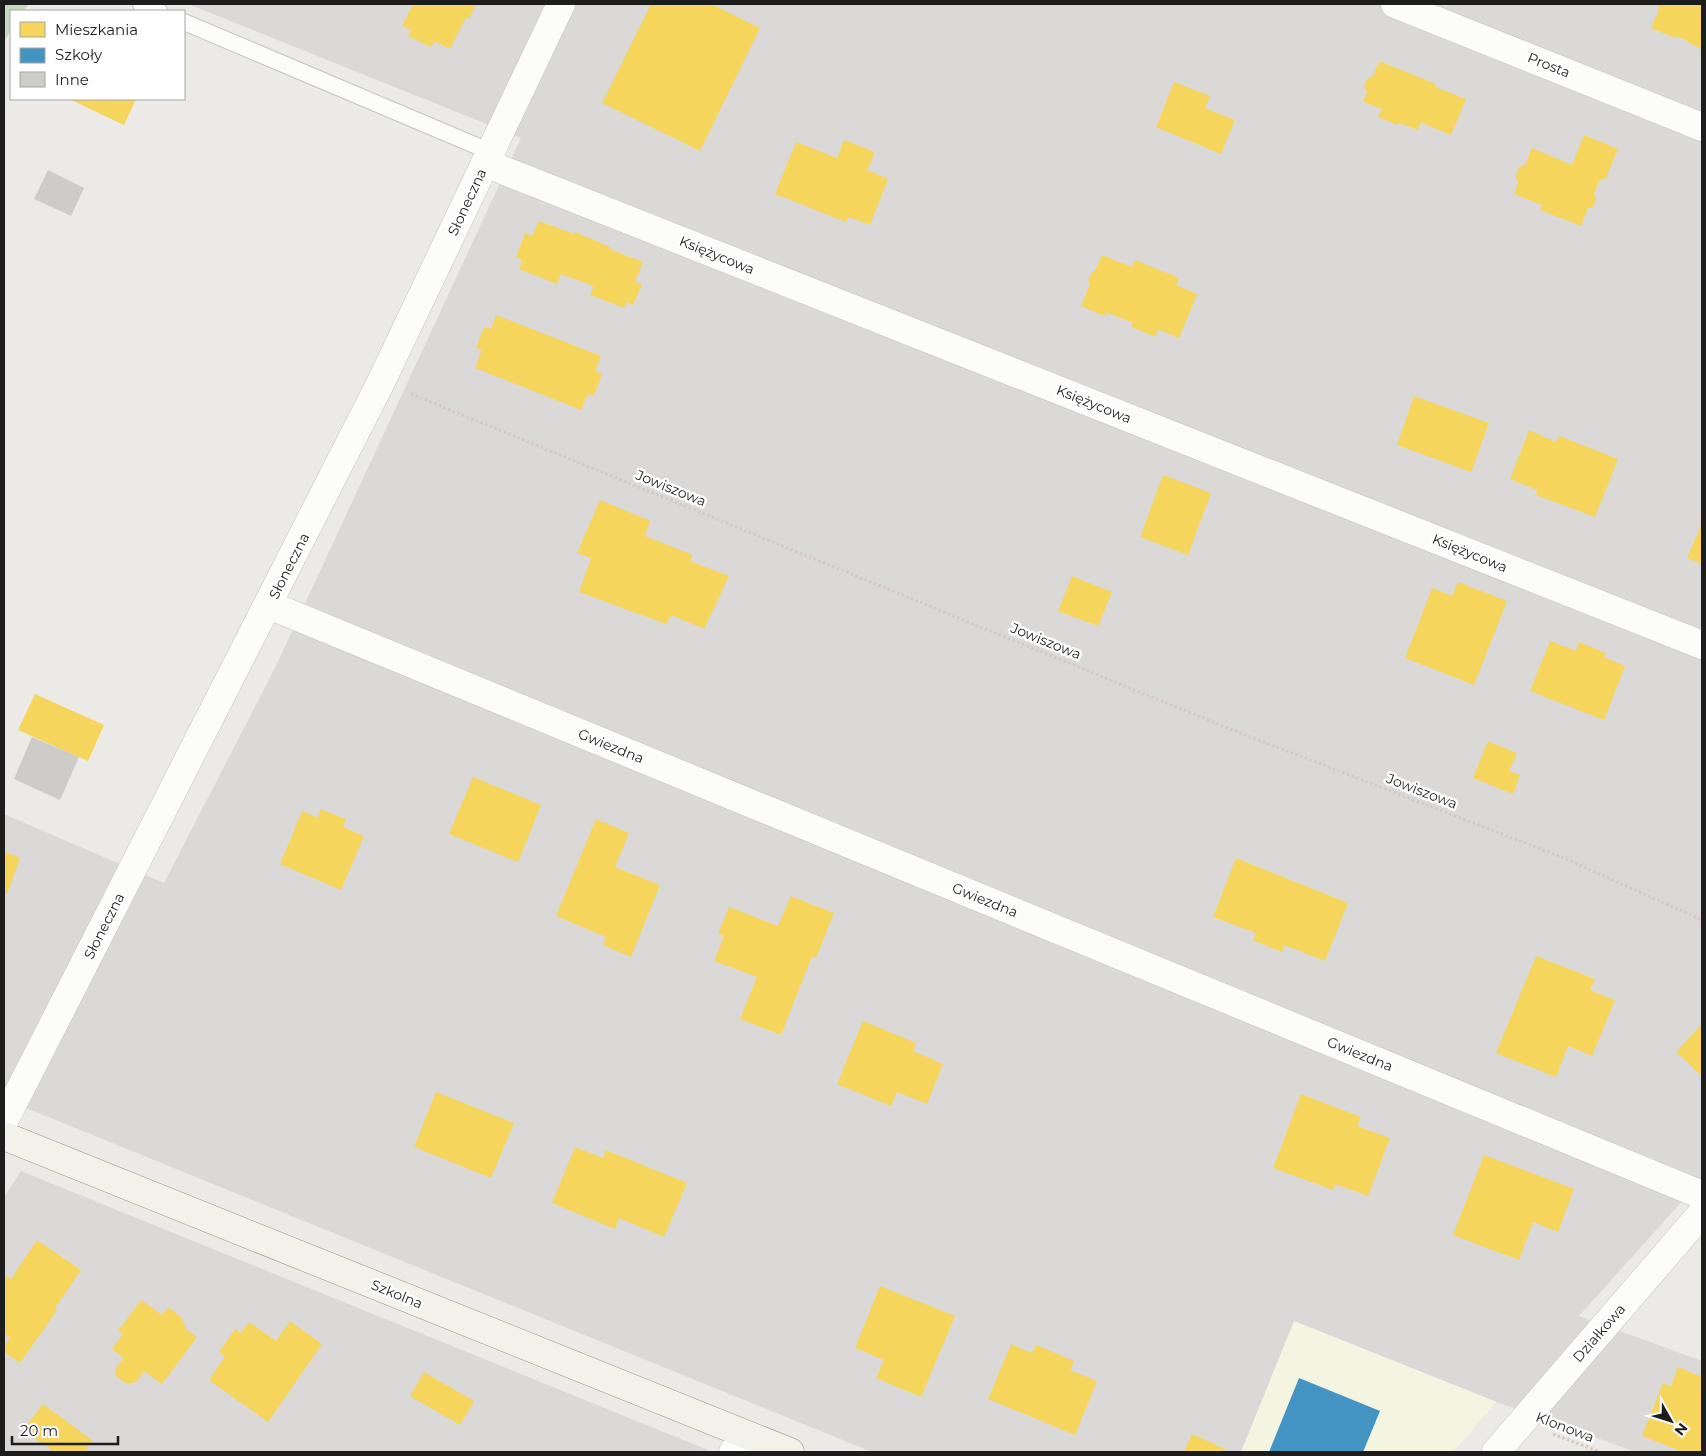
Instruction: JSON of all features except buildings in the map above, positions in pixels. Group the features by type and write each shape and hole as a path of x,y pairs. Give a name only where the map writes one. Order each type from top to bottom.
{"street":[{"name":"Słoneczna","path":"4,1121 269,605 381,382 560,4"},
{"name":"Prosta","path":"1395,4 1702,127"},
{"name":"Księżycowa","path":"488,158 1702,645"},
{"name":"Gwiezdna","path":"269,605 1702,1195"},
{"name":"Szkolna","path":"4,1136 739,1444 790,1452"},
{"name":"Działkowa","path":"1496,1452 1702,1213"}],"lane":[{"path":"141,4 156,10"},
{"path":"185,22 488,158"}],"path":[{"name":"Jowiszowa","path":"381,382 1230,729 1559,856 1702,920"},
{"name":"Klonowa","path":"1522,1423 1600,1452"}],"shaded area":[{"path":"188,4 1702,4 1702,1179 1579,1316 1702,1361 1702,1452 1636,1452 1497,1402 1453,1452 872,1452 4,1099 4,814 164,883 276,666 521,138"},
{"path":"21,1171 708,1450 706,1452 4,1452 4,1197"},
{"path":"1294,1321 1497,1402 1453,1452 1241,1452"}],"green space":[{"path":"4,4 29,4 25,10 10,10 10,32 4,42"}]}
